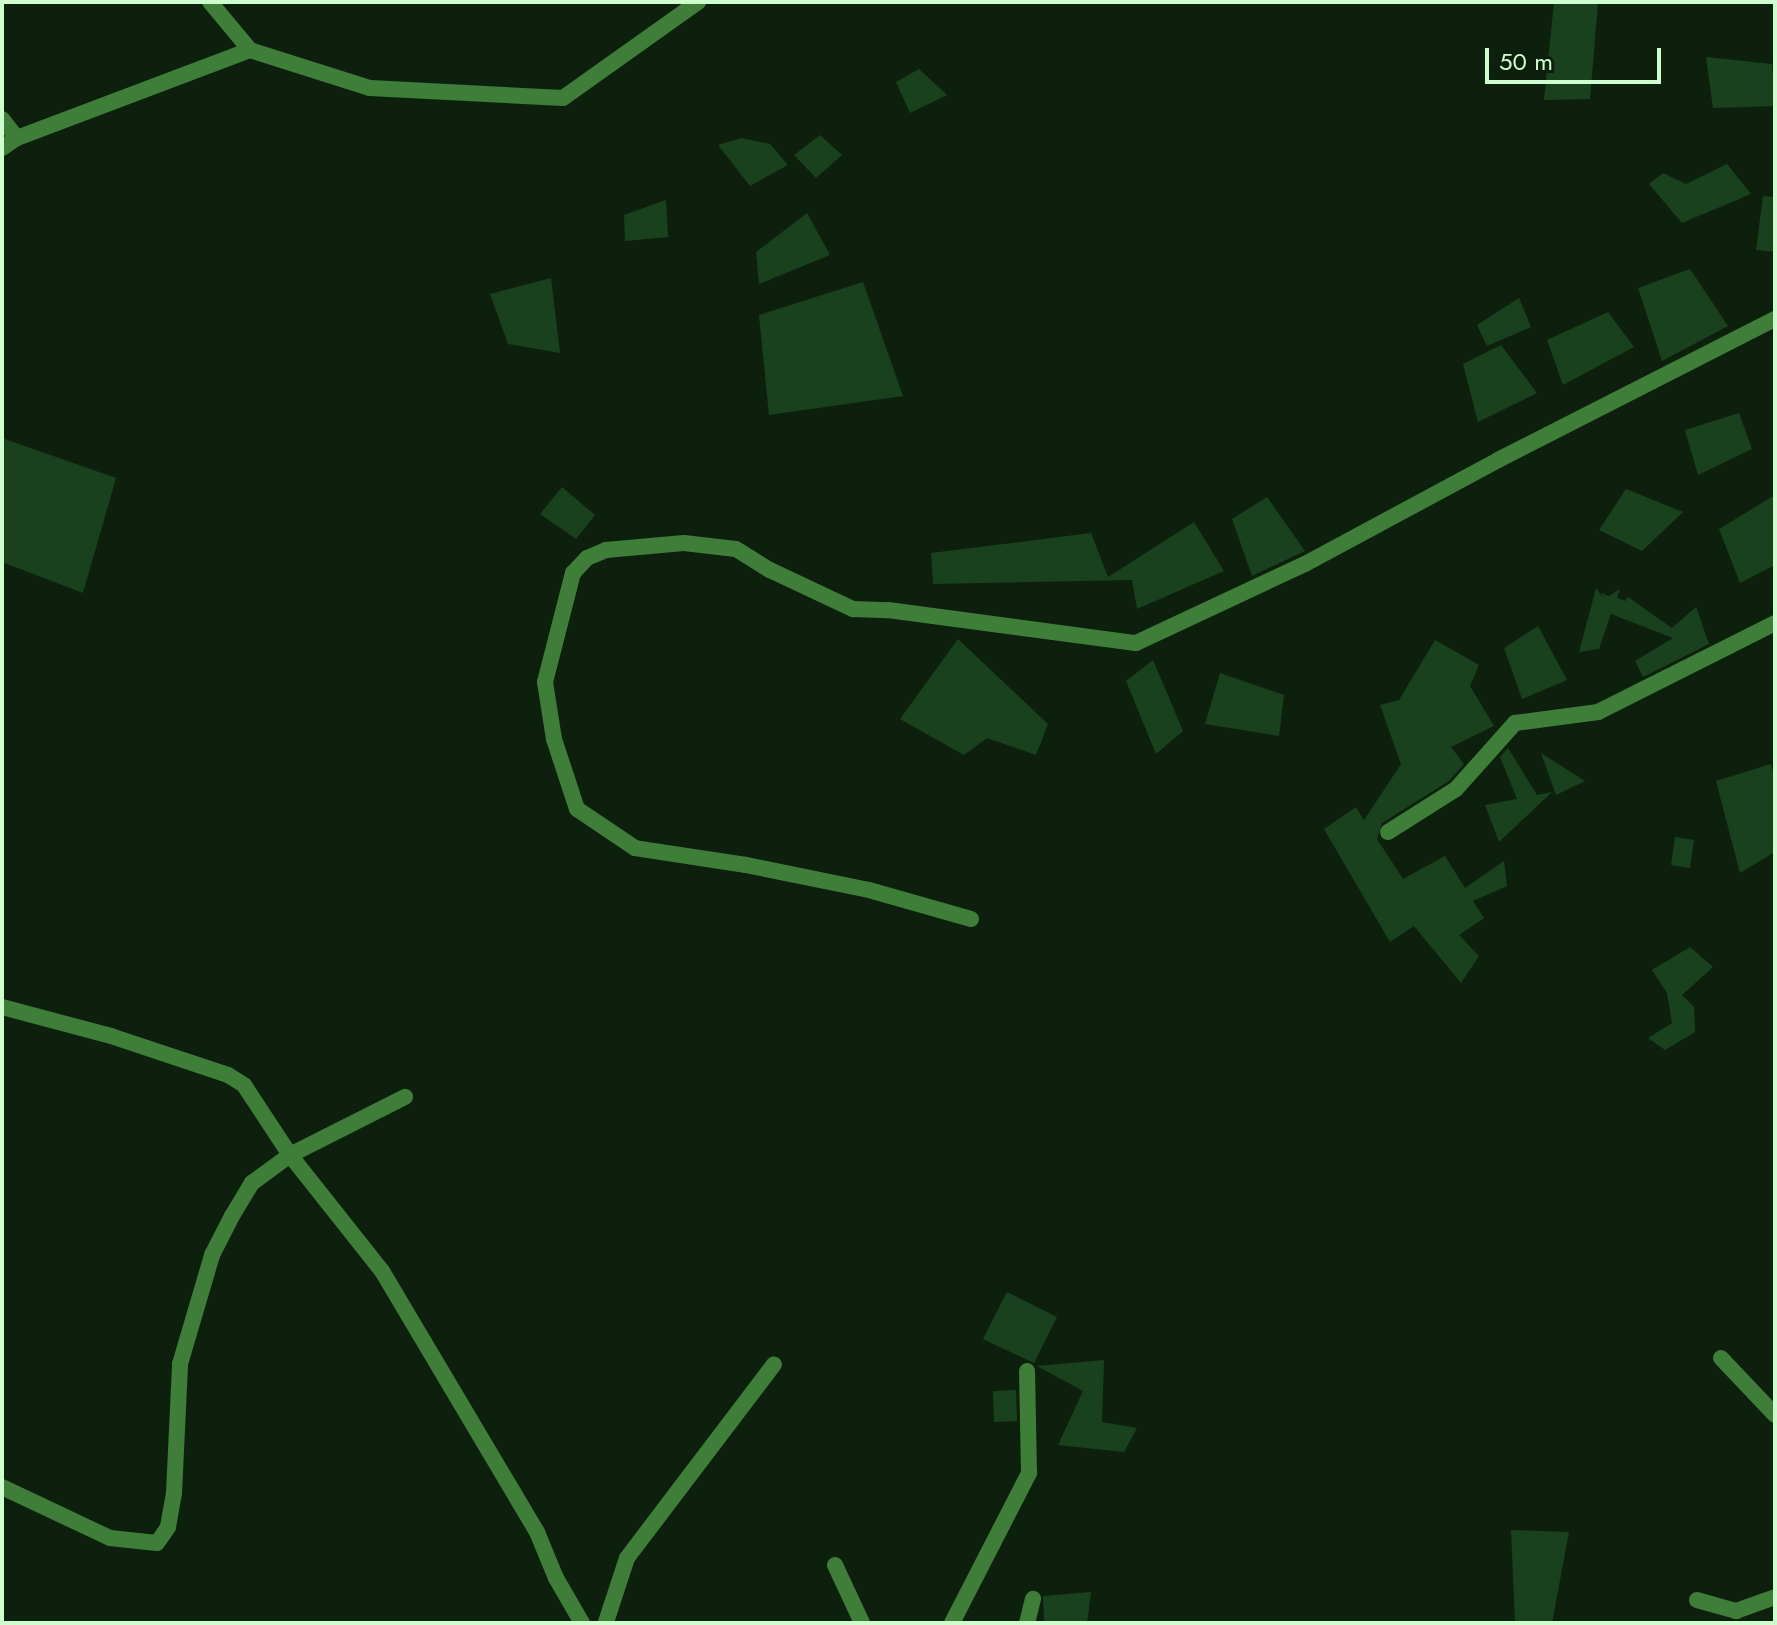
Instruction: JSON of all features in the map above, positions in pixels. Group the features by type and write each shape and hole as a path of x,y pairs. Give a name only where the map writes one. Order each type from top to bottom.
{"street":[{"path":"210,2 250,50 370,88 563,98 698,2"},
{"path":"2,148 17,138 250,50"},
{"path":"2,119 17,138"},
{"path":"971,919 869,890 746,865 635,848 577,809 554,739 545,682 573,573 587,558 606,550 684,543 736,549 770,570 853,609 888,610 1136,643 1305,564 1498,460 1775,319"},
{"path":"1388,832 1456,789 1515,723 1598,712 1775,623"},
{"path":"2,1007 111,1036 228,1075 244,1085 290,1155 382,1271 537,1532 556,1578 582,1623"},
{"path":"2,1487 110,1538 157,1543 168,1527 170,1516 180,1364 212,1255 252,1183 290,1155 405,1097"},
{"path":"1721,1358 1775,1415"},
{"path":"624,1623 604,1622 627,1558 774,1364"},
{"path":"952,1623 1029,1473 1027,1371"},
{"path":"835,1565 862,1623"},
{"path":"1697,1600 1736,1611 1775,1597"},
{"path":"1027,1623 1033,1599"}],"building":[{"path":"1554,2 1598,2 1590,99 1544,100"},
{"path":"1706,57 1772,64 1775,106 1713,108"},
{"path":"919,69 947,95 910,113 896,82"},
{"path":"820,135 842,155 816,178 794,155"},
{"path":"741,138 770,144 788,165 750,186 718,145"},
{"path":"1727,164 1751,194 1682,223 1649,184 1663,173 1686,184"},
{"path":"1763,196 1775,197 1775,252 1756,250"},
{"path":"666,200 668,237 625,241 624,215"},
{"path":"807,213 830,255 759,284 756,252"},
{"path":"1690,269 1728,326 1662,361 1638,288"},
{"path":"551,278 560,353 508,344 490,294"},
{"path":"863,282 903,396 769,415 759,315"},
{"path":"1519,298 1531,327 1487,346 1477,325"},
{"path":"1608,312 1634,347 1563,385 1547,340"},
{"path":"1501,345 1537,393 1478,422 1463,364"},
{"path":"1739,413 1752,449 1698,475 1685,430"},
{"path":"2,438 116,478 83,593 2,562"},
{"path":"562,487 595,515 576,539 540,514"},
{"path":"1626,489 1683,512 1642,551 1599,530"},
{"path":"1775,495 1775,565 1740,583 1719,529"},
{"path":"1267,497 1305,551 1252,576 1232,519"},
{"path":"1194,522 1224,571 1137,609 1132,580 933,584 931,553 1091,533 1108,577"},
{"path":"1596,588 1603,598 1601,593 1609,596 1620,589 1617,598 1625,601 1628,597 1672,628 1696,607 1709,644 1643,677 1635,661 1673,638 1611,614 1599,649 1579,652"},
{"path":"1538,626 1567,680 1522,699 1504,648"},
{"path":"958,639 1048,724 1036,755 987,738 964,755 900,719"},
{"path":"1435,640 1479,665 1470,686 1494,726 1451,747 1464,764 1449,781 1382,823 1377,839 1403,879 1445,856 1465,888 1504,861 1507,886 1473,901 1484,918 1459,935 1479,956 1461,983 1414,926 1390,942 1324,829 1356,807 1364,820 1401,764 1380,705 1399,700"},
{"path":"1153,660 1183,731 1156,754 1126,681"},
{"path":"1220,673 1284,695 1279,736 1205,724"},
{"path":"1508,748 1537,795 1552,792 1499,842 1485,805 1517,799 1500,757"},
{"path":"1541,753 1585,781 1556,795"},
{"path":"1771,764 1775,783 1775,852 1740,873 1716,781"},
{"path":"1675,837 1694,840 1690,868 1671,865"},
{"path":"1690,947 1713,967 1682,995 1694,1007 1695,1032 1665,1050 1648,1038 1672,1023 1667,993 1652,970"},
{"path":"1007,1292 1057,1317 1034,1363 983,1339"},
{"path":"1104,1360 1102,1422 1137,1428 1124,1452 1058,1445 1083,1391 1037,1366"},
{"path":"1016,1390 1017,1421 994,1422 993,1391"},
{"path":"1511,1530 1569,1532 1552,1623 1515,1623"},
{"path":"1091,1592 1087,1623 1044,1623 1043,1596"}]}
